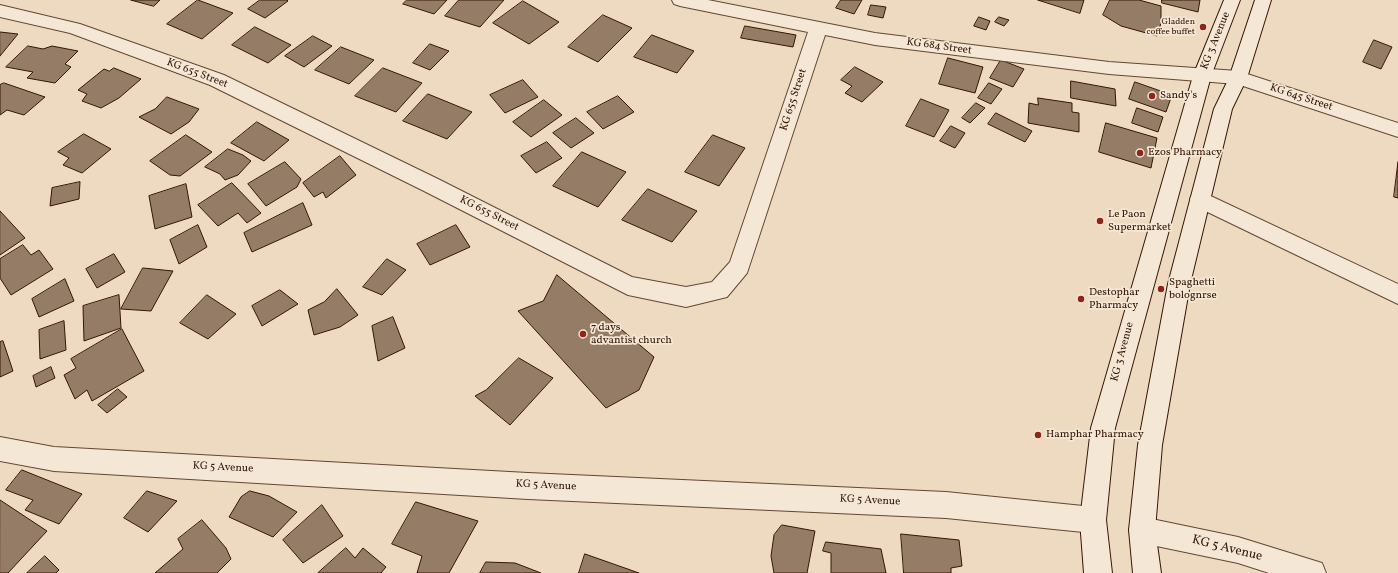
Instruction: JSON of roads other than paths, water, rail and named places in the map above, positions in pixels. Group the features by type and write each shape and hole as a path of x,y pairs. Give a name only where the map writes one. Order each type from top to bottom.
{"street":[{"name":"KG 684 Street","path":"680,0 875,39 1109,68 1202,76"},
{"name":"KG 3 Avenue","path":"1098,573 1093,520 1103,428 1202,76 1232,0"},
{"path":"1147,573 1142,530 1150,445 1179,284 1223,109 1238,78 1263,0"},
{"name":"KG 655 Street","path":"0,11 74,28 217,80 431,185 628,286 686,297 719,290 739,267 818,28"},
{"name":"KG 645 Street","path":"1202,76 1238,78 1398,130"},
{"path":"1200,199 1398,294"},
{"name":"KG 5 Avenue","path":"0,449 54,459 520,485 946,504 1093,520"},
{"name":"KG 5 Avenue","path":"1142,530 1238,550 1312,573"}],"place":[{"name":"Gladden coffee buffet","path":"1203,27"},
{"name":"Sandy's","path":"1152,96"},
{"name":"Ezos Pharmacy","path":"1140,153"},
{"name":"Le Paon Supermarket","path":"1100,221"},
{"name":"Spaghetti bolognrse","path":"1161,289"},
{"name":"Destophar Pharmacy","path":"1081,299"},
{"name":"7 days advantist church","path":"583,334"},
{"name":"Hamphar Pharmacy","path":"1038,435"}]}
